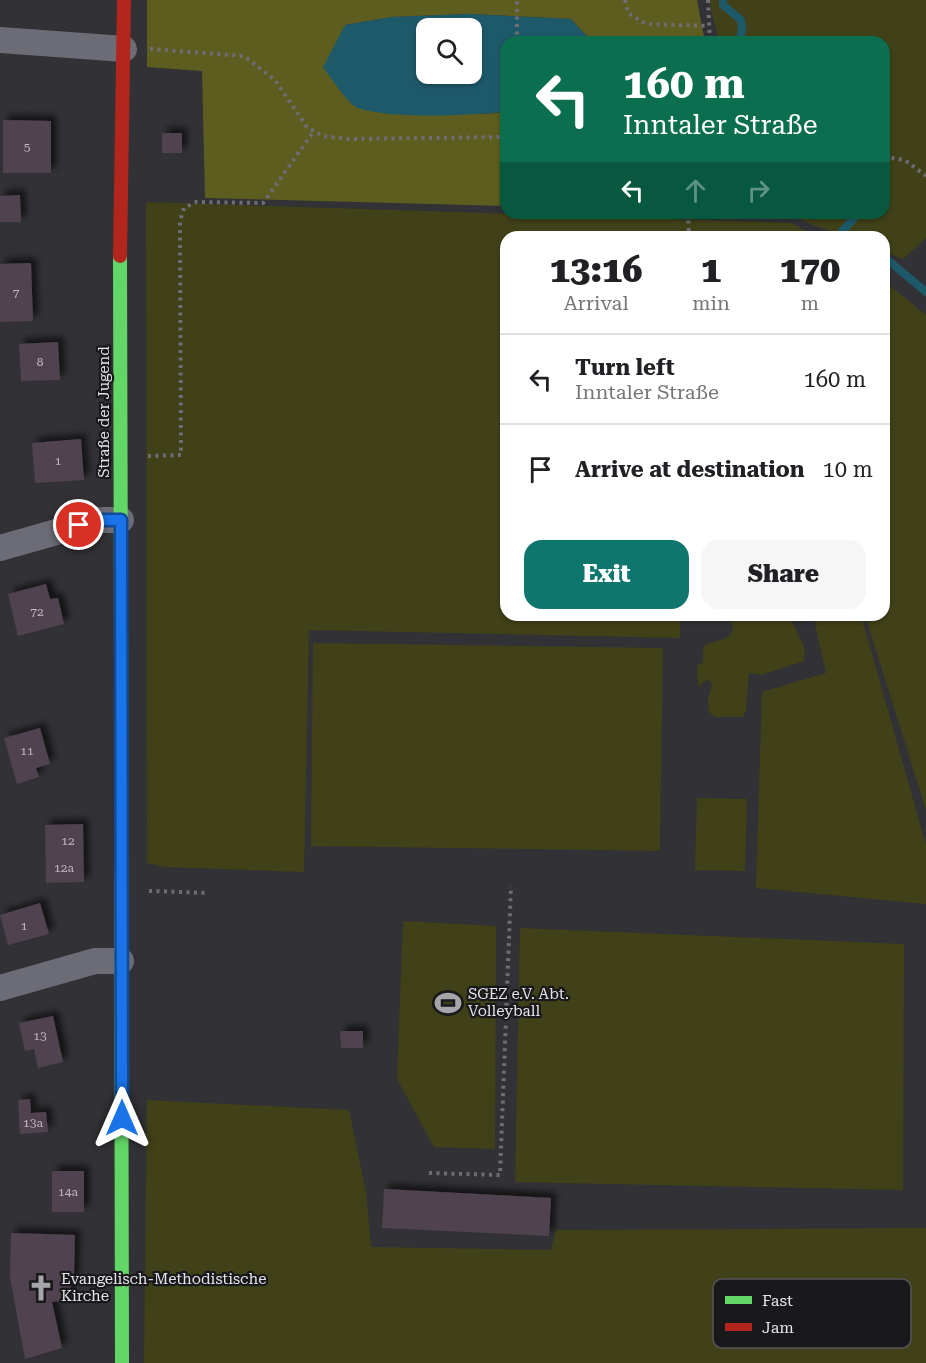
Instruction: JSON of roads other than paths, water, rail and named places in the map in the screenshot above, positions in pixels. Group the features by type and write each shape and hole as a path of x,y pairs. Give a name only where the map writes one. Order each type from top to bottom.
{"street":[{"name":"Straße der Jugend","path":"122,1363 120,188 124,0"},
{"path":"0,40 124,49"},
{"path":"0,548 99,520 121,520"},
{"path":"0,988 95,961 122,961"}],"water":[{"path":"468,14 571,19 587,36 500,36 500,112 408,115 370,111 352,105 323,67 345,25 392,17"}],"waterway":[{"path":"723,0 723,5 741,20 740,36"},
{"path":"842,231 853,219"},
{"path":"890,262 926,292"}],"place":[{"name":"SGEZ e.V. Abt. Volleyball","path":"448,1003"},
{"name":"Evangelisch-Methodistische Kirche","path":"41,1288"}]}
